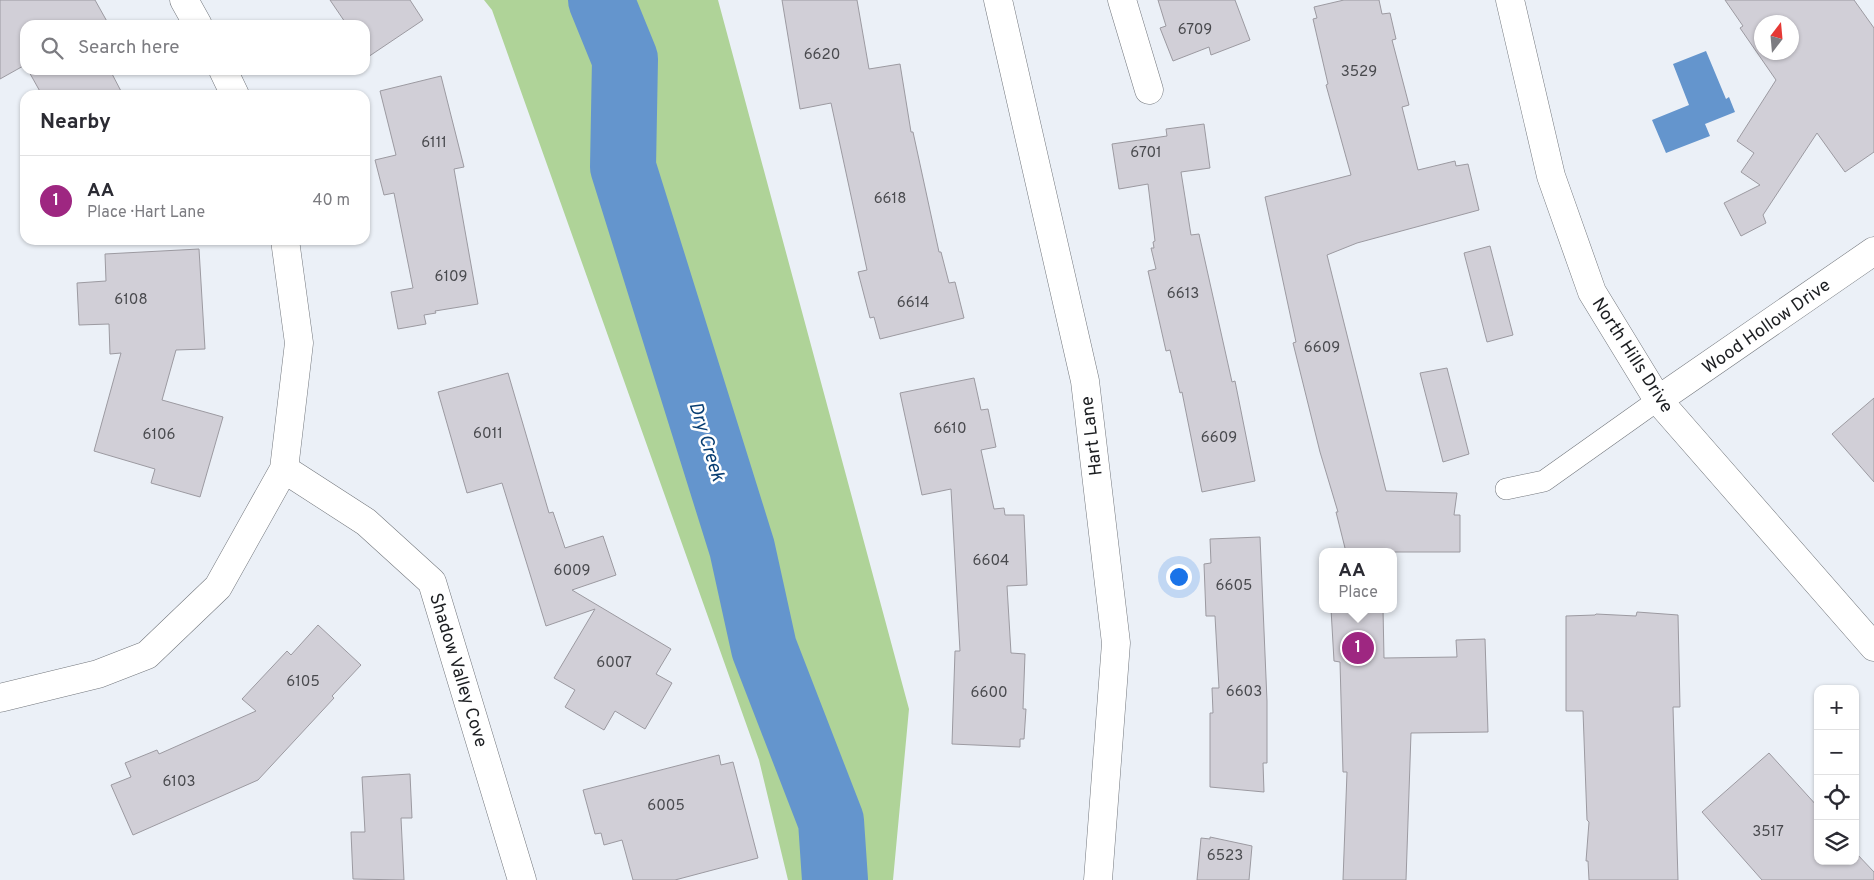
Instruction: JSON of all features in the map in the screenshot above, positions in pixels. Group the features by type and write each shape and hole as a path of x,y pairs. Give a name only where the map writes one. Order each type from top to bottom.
{"street":[{"path":"184,0 195,20"},
{"name":"Hart Lane","path":"998,0 1085,381 1116,643 1098,880"},
{"path":"1122,0 1149,90"},
{"name":"North Hills Drive","path":"1510,0 1552,176 1592,292 1658,400 1874,647"},
{"path":"225,75 233,90"},
{"path":"0,698 98,674 147,655 218,586 284,469 299,343 286,245"},
{"name":"Wood Hollow Drive","path":"1658,400 1874,251"},
{"name":"Shadow Valley Cove","path":"284,469 366,522 432,582 522,880"}],"lane":[{"path":"1506,490 1544,481 1658,400"}],"green space":[{"path":"484,0 718,0 909,709 893,880 788,880 759,760 492,10"}],"water":[{"path":"1706,51 1726,99 1729,97 1735,112 1705,124 1710,136 1666,153 1652,120 1689,105 1673,64"}],"building":[{"path":"0,0 95,0 106,20 20,20 20,68 0,79"},
{"path":"330,0 410,0 423,20 370,56 370,20 344,20"},
{"path":"782,0 857,0 869,69 900,64 911,132 913,132 939,252 941,252 949,283 955,282 964,318 880,339 874,317 870,318 858,272 867,270 831,103 800,109"},
{"path":"1158,0 1235,0 1250,40 1211,55 1209,47 1173,61 1160,28 1166,26"},
{"path":"1344,0 1379,0 1382,14 1390,13 1396,39 1392,40 1409,105 1402,107 1418,170 1455,161 1456,166 1468,164 1479,210 1357,243 1327,255 1386,491 1457,493 1454,515 1460,515 1460,552 1397,552 1397,548 1345,548 1336,512 1338,512 1320,452 1293,343 1296,342 1265,197 1351,175 1326,85 1328,84 1313,19 1317,18 1314,7"},
{"path":"1725,0 1854,0 1874,28 1874,152 1845,172 1817,133 1763,215 1766,223 1741,236 1724,203 1760,185 1741,172 1754,153 1737,141 1776,80 1762,60 1799,60 1799,15 1754,15 1754,48 1740,28 1743,26"},
{"path":"31,75 113,75 120,90 39,90"},
{"path":"441,76 464,167 454,169 478,304 435,311 436,313 424,315 426,324 398,329 391,292 413,288 394,193 384,195 375,160 396,155 380,91"},
{"path":"1204,124 1210,168 1181,172 1191,235 1199,234 1232,382 1235,381 1255,481 1202,492 1182,392 1180,393 1170,350 1166,351 1148,271 1156,269 1151,248 1154,248 1153,242 1155,241 1148,184 1119,189 1112,144 1167,136 1166,129"},
{"path":"1490,246 1513,335 1487,342 1464,253"},
{"path":"199,249 205,349 176,350 162,400 223,417 200,497 151,483 155,469 94,451 121,353 110,354 109,324 79,325 77,283 106,281 105,254"},
{"path":"1447,368 1469,454 1443,462 1420,373"},
{"path":"508,373 549,513 553,512 565,548 603,536 616,575 572,590 671,649 656,674 672,683 645,729 615,711 604,730 565,707 575,690 554,678 595,609 546,626 502,483 467,493 438,392"},
{"path":"974,378 981,410 988,409 996,447 981,450 994,509 1004,508 1005,515 1024,515 1027,585 1007,586 1011,653 1025,654 1023,709 1026,709 1024,739 1020,739 1020,747 952,744 955,651 960,651 951,489 922,495 900,393"},
{"path":"1874,398 1874,482 1832,434"},
{"path":"1260,537 1267,701 1267,763 1263,763 1264,792 1210,787 1210,713 1213,713 1212,688 1219,688 1215,616 1206,616 1204,564 1211,563 1210,539"},
{"path":"1637,612 1678,615 1680,707 1673,707 1678,880 1589,880 1588,861 1586,861 1589,822 1587,820 1583,711 1566,711 1566,616 1596,614 1636,616"},
{"path":"1331,613 1383,613 1384,658 1457,657 1456,640 1485,639 1488,732 1411,733 1406,880 1343,880 1347,772 1343,772 1340,662 1334,661"},
{"path":"318,625 361,665 332,696 334,698 258,780 133,835 111,785 131,777 125,763 157,750 159,754 256,711 242,699 287,651 291,655"},
{"path":"1769,753 1814,803 1814,865 1859,865 1859,856 1874,872 1874,880 1762,880 1702,812"},
{"path":"719,755 721,765 733,762 758,858 675,880 633,880 622,840 604,845 601,833 595,834 583,790"},
{"path":"410,774 412,818 401,818 404,880 353,879 351,832 365,832 362,777"},
{"path":"1210,837 1252,846 1249,880 1197,880 1201,838 1210,839"}],"waterway":[{"name":"Dry Creek","path":"601,0 625,59 623,167 742,548 764,648 831,821 835,880"}],"place":[{"name":"AA","path":"1358,648"}]}
